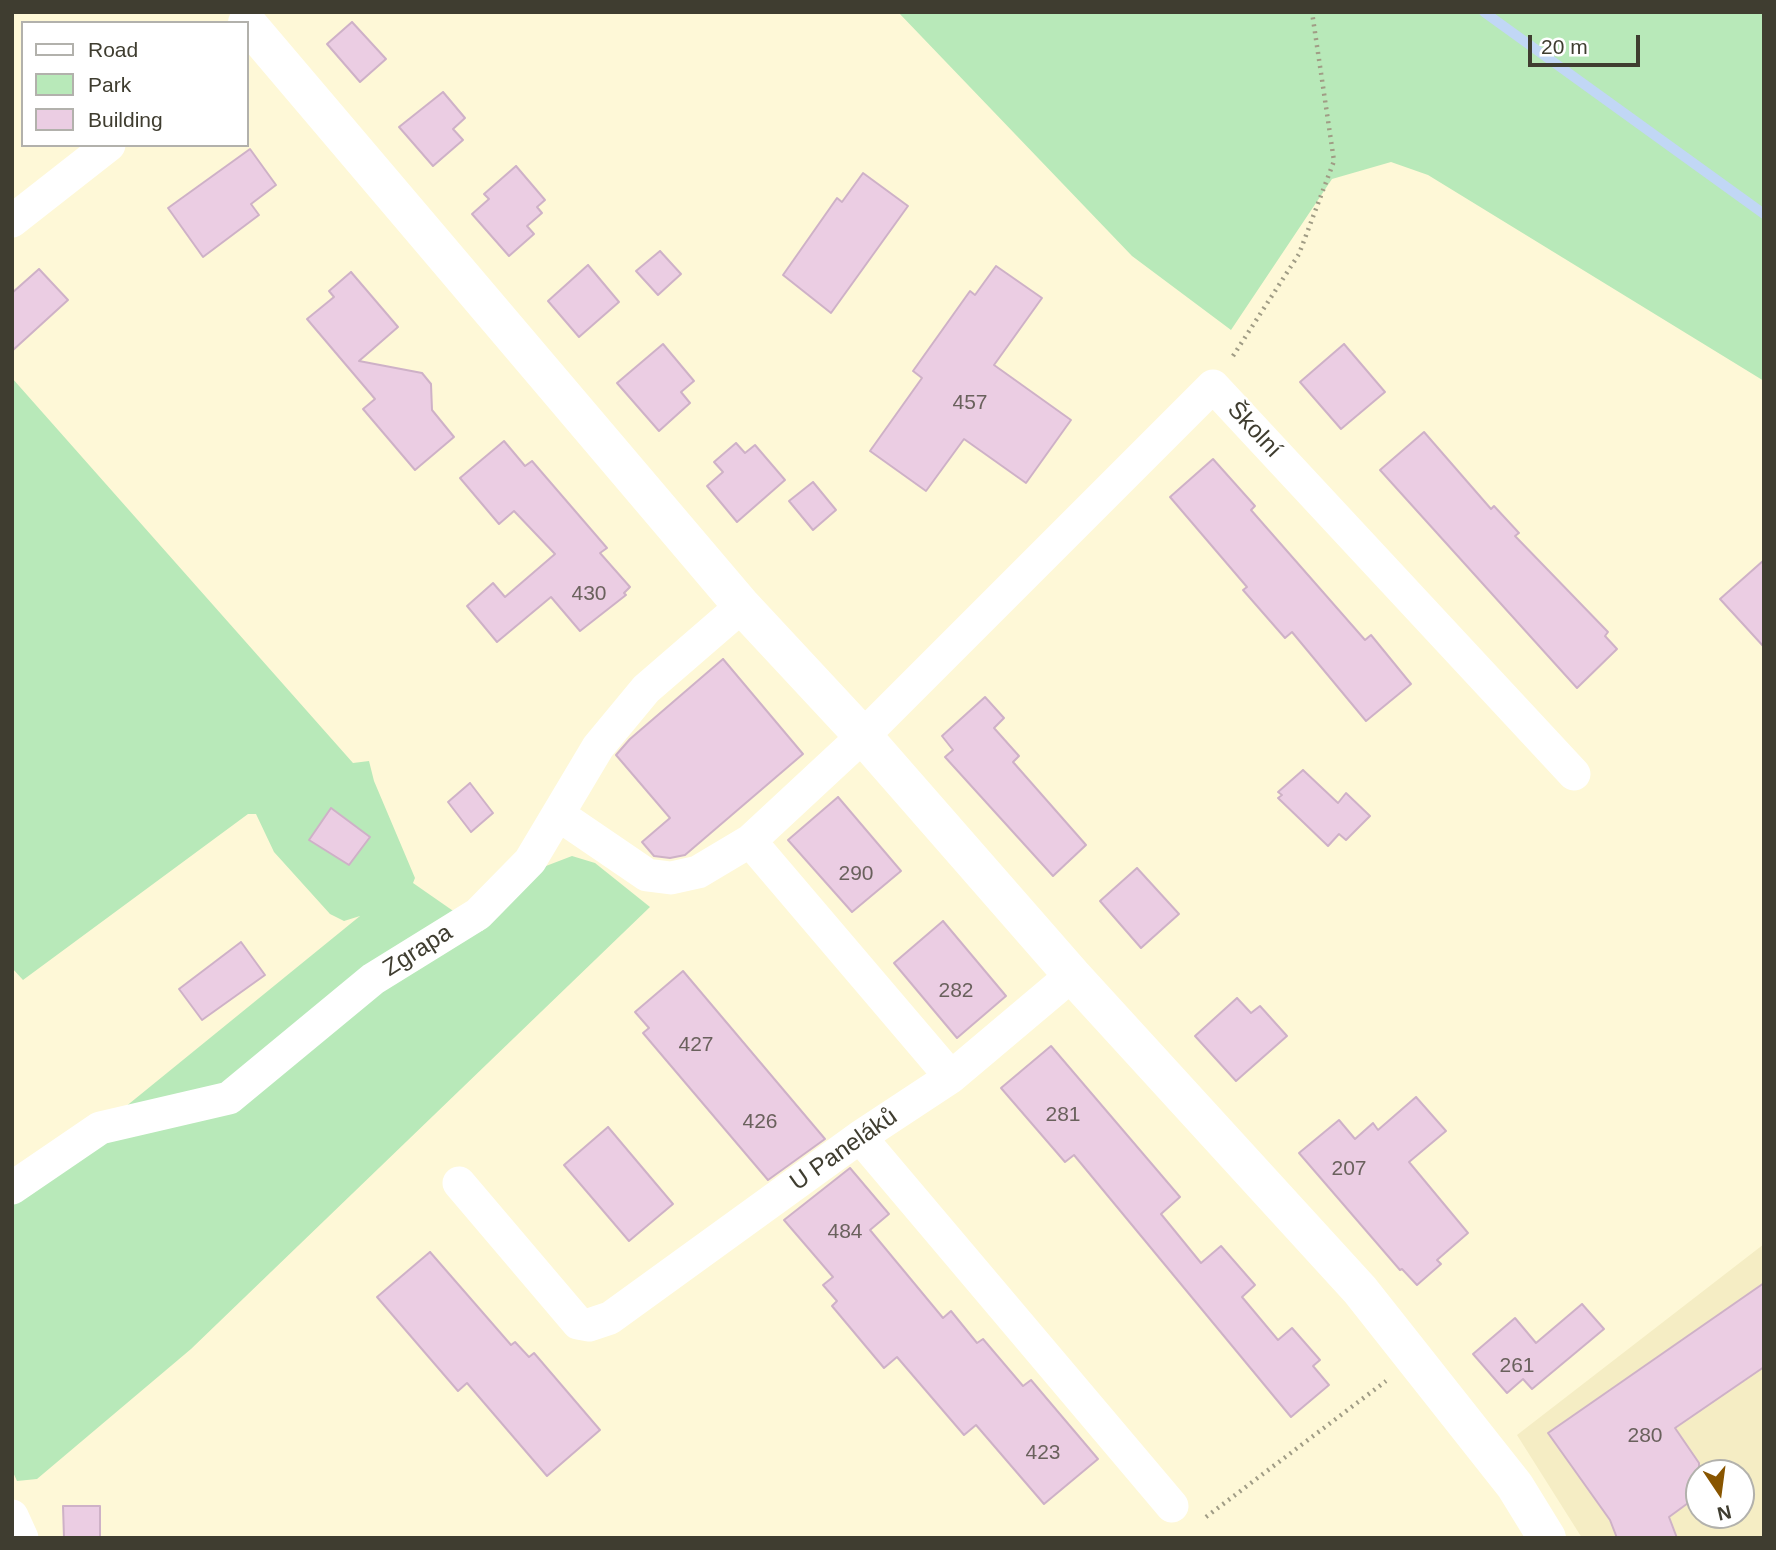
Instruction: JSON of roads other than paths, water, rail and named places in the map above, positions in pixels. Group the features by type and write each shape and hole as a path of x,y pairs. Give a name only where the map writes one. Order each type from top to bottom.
{"street":[{"path":"248,30 742,606 863,736 1072,975 1360,1290 1515,1486 1547,1538"},
{"path":"12,220 106,147"},
{"name":"Školní","path":"559,815 647,875 659,877 671,878 698,872 750,841 863,736 1213,386 1574,775"},
{"name":"Zgrapa","path":"12,1188 100,1128 229,1098 373,979 478,914 530,861 598,747 646,688 742,606"},
{"path":"750,841 951,1077"},
{"name":"U Paneláků","path":"459,1183 578,1323 589,1325 610,1318 860,1137 951,1077 1072,975"},
{"path":"860,1137 1172,1506"},
{"path":"12,1516 22,1538"}],"waterway":[{"path":"1484,12 1764,214"}]}
